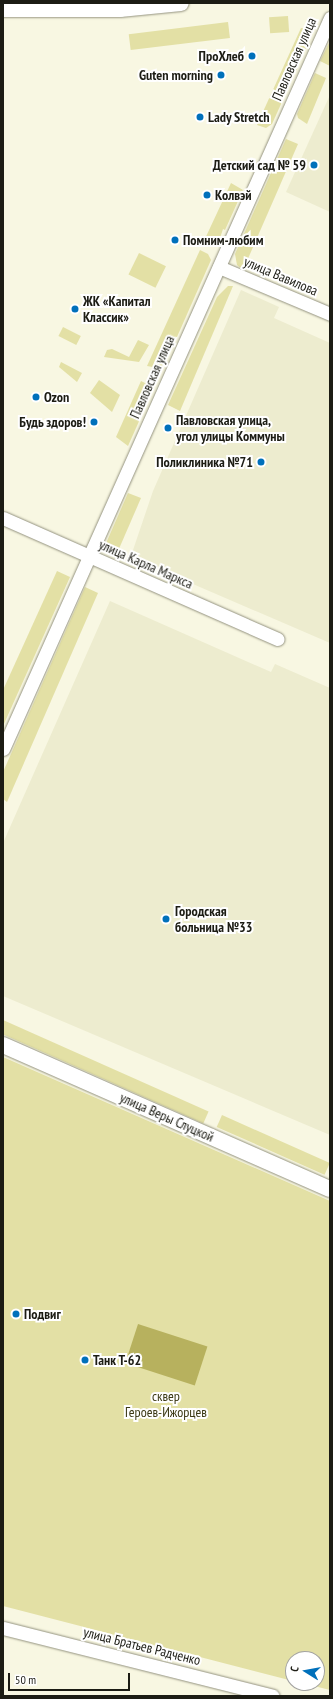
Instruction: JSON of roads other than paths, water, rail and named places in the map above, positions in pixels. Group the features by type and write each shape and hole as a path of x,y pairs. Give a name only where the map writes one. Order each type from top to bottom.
{"street":[{"path":"3,8 120,9 181,3"},
{"name":"Павловская улица","path":"3,749 330,18"},
{"name":"улица Вавилова","path":"219,267 330,314"},
{"name":"улица Карла Маркса","path":"3,518 277,639"},
{"name":"улица Веры Слуцкой","path":"3,1045 330,1189"},
{"name":"улица Братьев Радченко","path":"3,1628 273,1696"}],"place":[{"name":"ПроХлеб","path":"252,56"},
{"name":"Guten morning","path":"221,75"},
{"name":"Lady Stretch","path":"200,117"},
{"name":"Детский сад № 59","path":"314,165"},
{"name":"Колвэй","path":"207,195"},
{"name":"Помним-любим","path":"175,240"},
{"name":"ЖК «Капитал Классик»","path":"75,309"},
{"name":"Ozon","path":"36,397"},
{"name":"Будь здоров!","path":"94,422"},
{"name":"Павловская улица, угол улицы Коммуны","path":"168,428"},
{"name":"Поликлиника №71","path":"261,462"},
{"name":"Городская больница №33","path":"166,919"},
{"name":"Подвиг","path":"16,1314"},
{"name":"Танк Т-62","path":"85,1360"}],"park label":[{"name":"сквер Героев-Ижорцев","path":"166,1404"}]}
